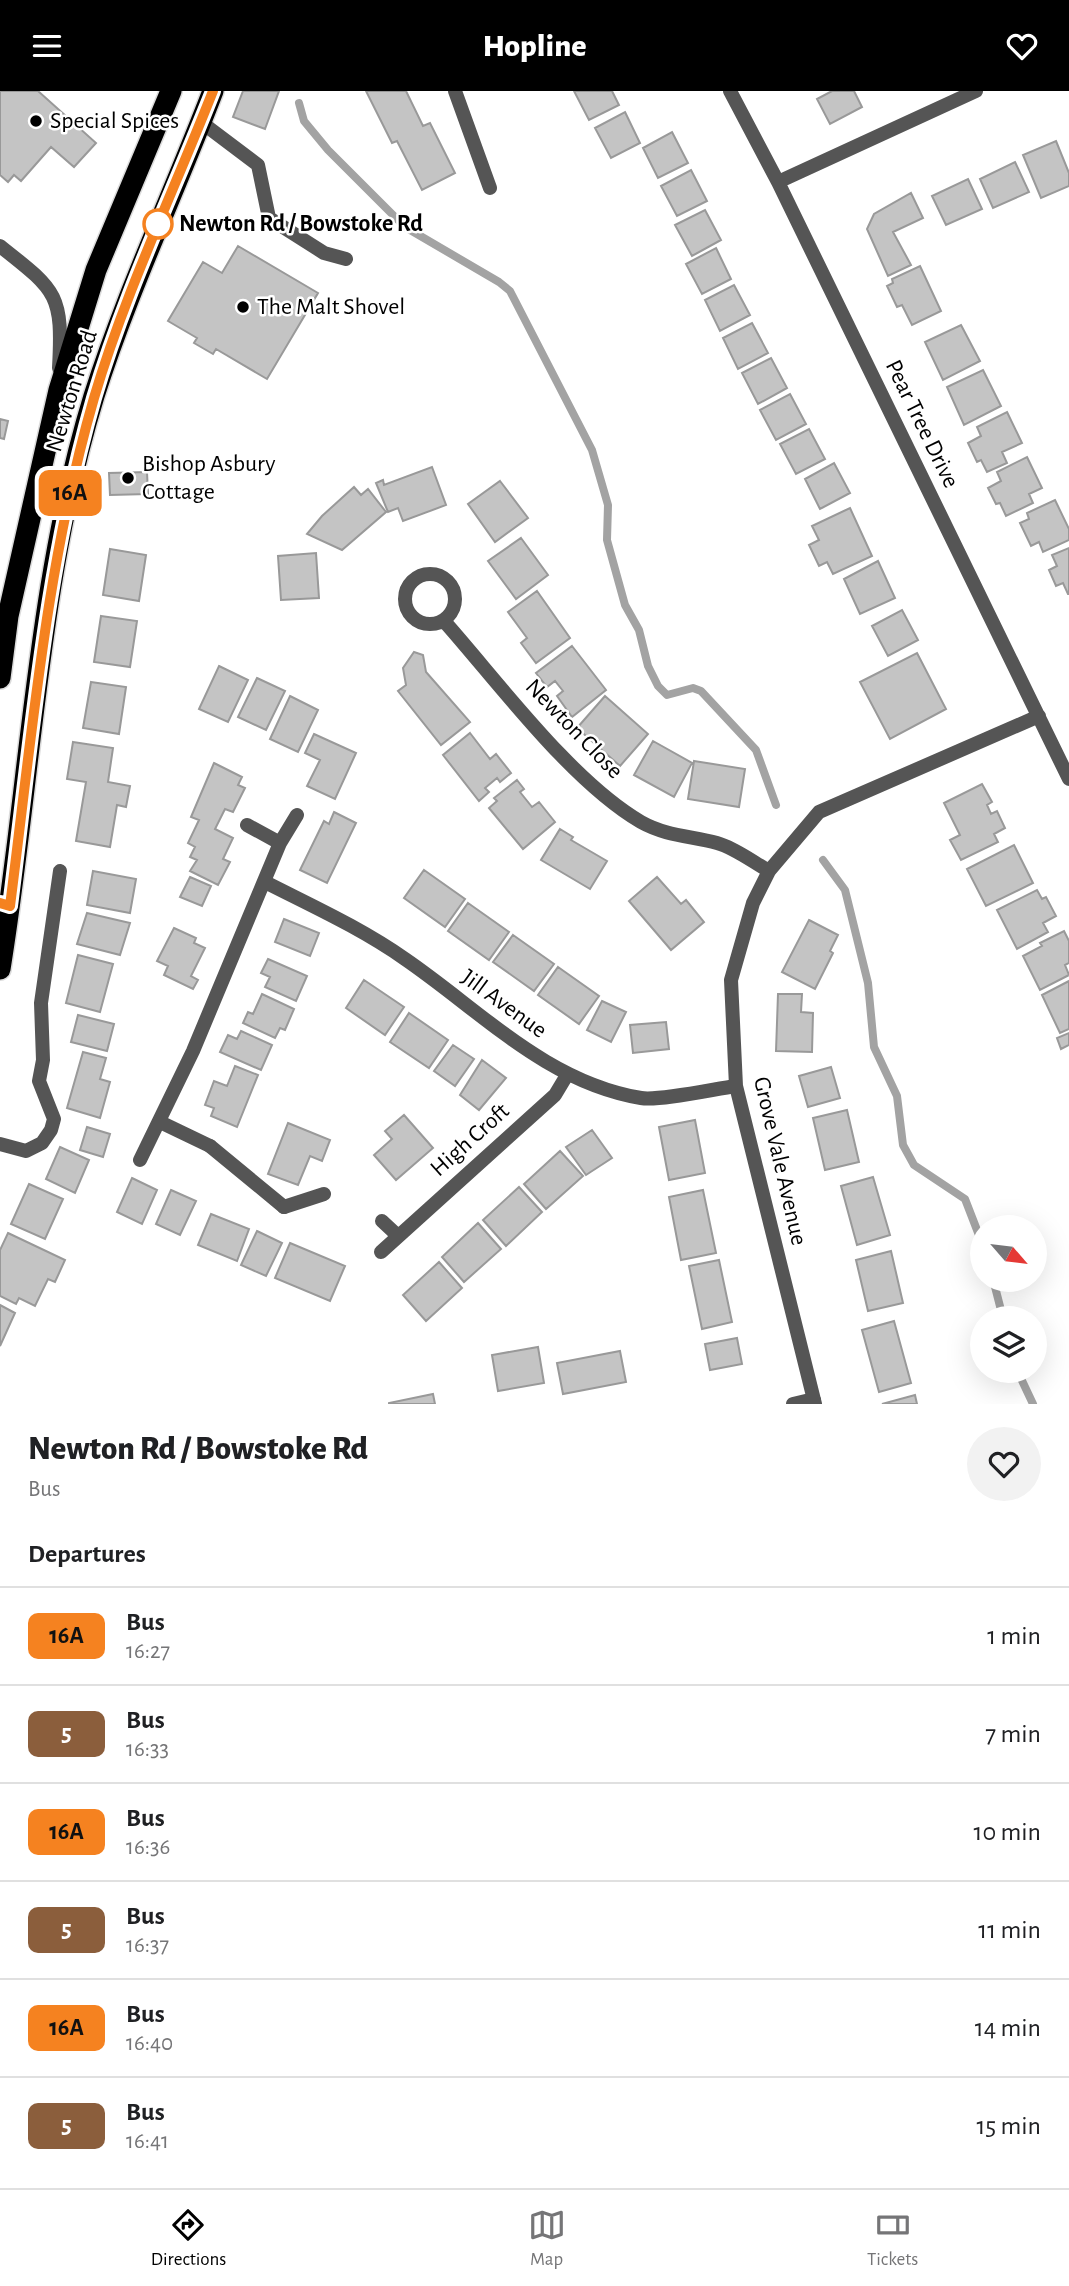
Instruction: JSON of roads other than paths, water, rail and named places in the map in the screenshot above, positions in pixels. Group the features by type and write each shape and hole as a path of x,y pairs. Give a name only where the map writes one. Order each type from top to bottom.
{"highway":[{"name":"Newton Road","path":"0,678 4,615 58,390 96,270 171,91"},
{"name":"Newton Road","path":"0,969 40,659 67,507 94,397 140,268 213,91"}],"street":[{"path":"455,91 490,188"},
{"name":"Pear Tree Drive","path":"730,91 778,182 1069,779"},
{"path":"778,182 976,91"},
{"path":"201,122 258,165 269,218 324,253 346,259"},
{"path":"0,246 39,277 55,297 61,324 58,390"},
{"name":"Newton Close","path":"444,621 547,738 599,792 642,822 681,838 719,843 769,871"},
{"name":"Grove Vale Avenue","path":"814,1402 736,1086 732,979 753,903 769,871 818,812 1039,716"},
{"path":"140,1160 160,1122 280,843 297,815"},
{"path":"247,825 280,843"},
{"path":"0,1144 26,1151 42,1143 51,1130 54,1119 39,1081 44,1060 41,1003 60,870"},
{"name":"Jill Avenue","path":"265,882 349,924 405,959 512,1040 567,1075 605,1090 645,1099 736,1086"},
{"name":"High Croft","path":"381,1252 555,1095 567,1075"},
{"path":"160,1122 210,1146 284,1207 324,1194"},
{"path":"382,1221 397,1235"},
{"path":"793,1404 814,1402"}],"waterway":[{"path":"299,103 304,121 328,150 405,227 510,291 592,450 608,505 607,540 625,605 639,630 648,666 658,686 667,695 693,688 701,691 756,750 776,805"},
{"path":"823,860 845,890 868,983 874,1047 897,1096 903,1145 914,1165 965,1199 971,1215"},
{"path":"996,1292 1000,1306"},
{"path":"1023,1383 1033,1404"}],"place":[{"name":"Special Spices","path":"36,121"},
{"name":"Newton Rd / Bowstoke Rd","path":"158,224"},
{"name":"The Malt Shovel","path":"243,307"},
{"name":"Bishop Asbury Cottage","path":"128,478"}]}
